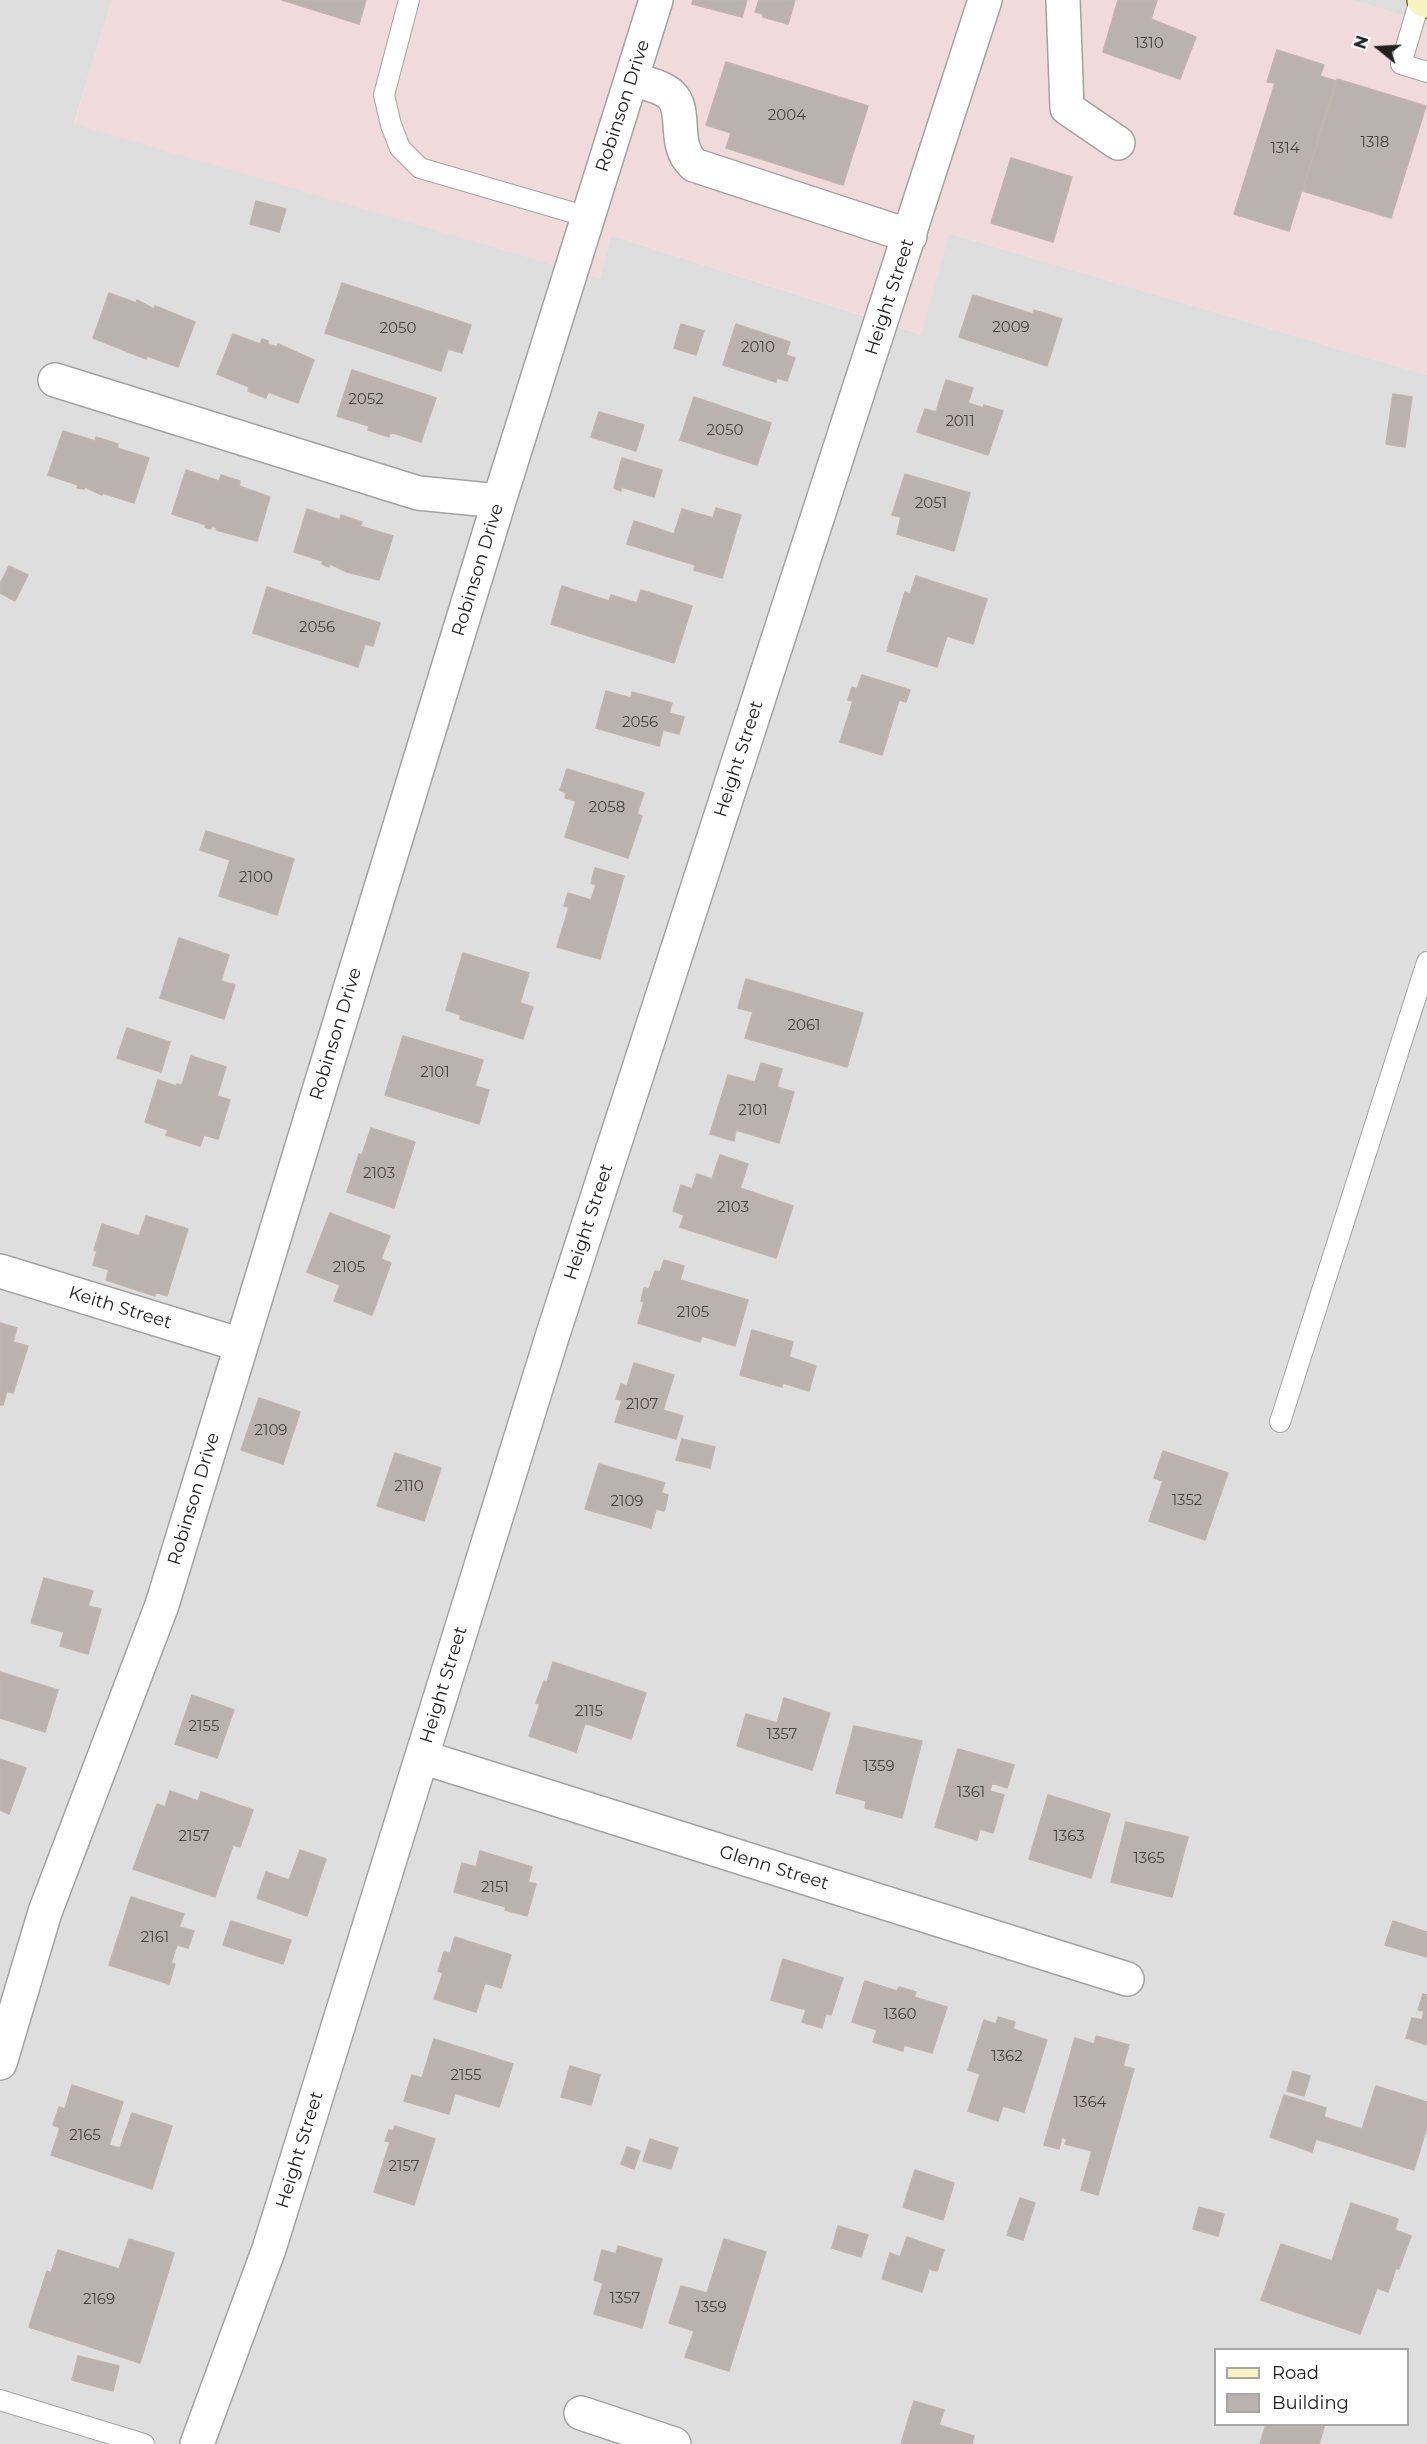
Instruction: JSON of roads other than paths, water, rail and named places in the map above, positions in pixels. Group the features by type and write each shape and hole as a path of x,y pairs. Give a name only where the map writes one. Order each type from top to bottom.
{"street":[{"name":"Robinson Drive","path":"0,2063 45,1912 162,1605 499,501 656,0"},
{"name":"Height Street","path":"197,2444 269,2249 555,1326 985,0"},
{"path":"1063,0 1067,108 1118,143"},
{"path":"632,79 667,91 673,96 679,117 682,150 686,158 694,165 910,236"},
{"path":"55,380 418,494 499,501"},
{"name":"Keith Street","path":"0,1271 241,1345"},
{"name":"Glenn Street","path":"422,1757 1127,1979"},
{"path":"581,2413 674,2444"}],"lane":[{"path":"409,0 384,95 391,125 400,148 420,168 588,218"},
{"path":"1424,0 1401,64 1427,72"},
{"path":"1280,1422 1427,962"},
{"path":"0,2400 144,2444"}]}
